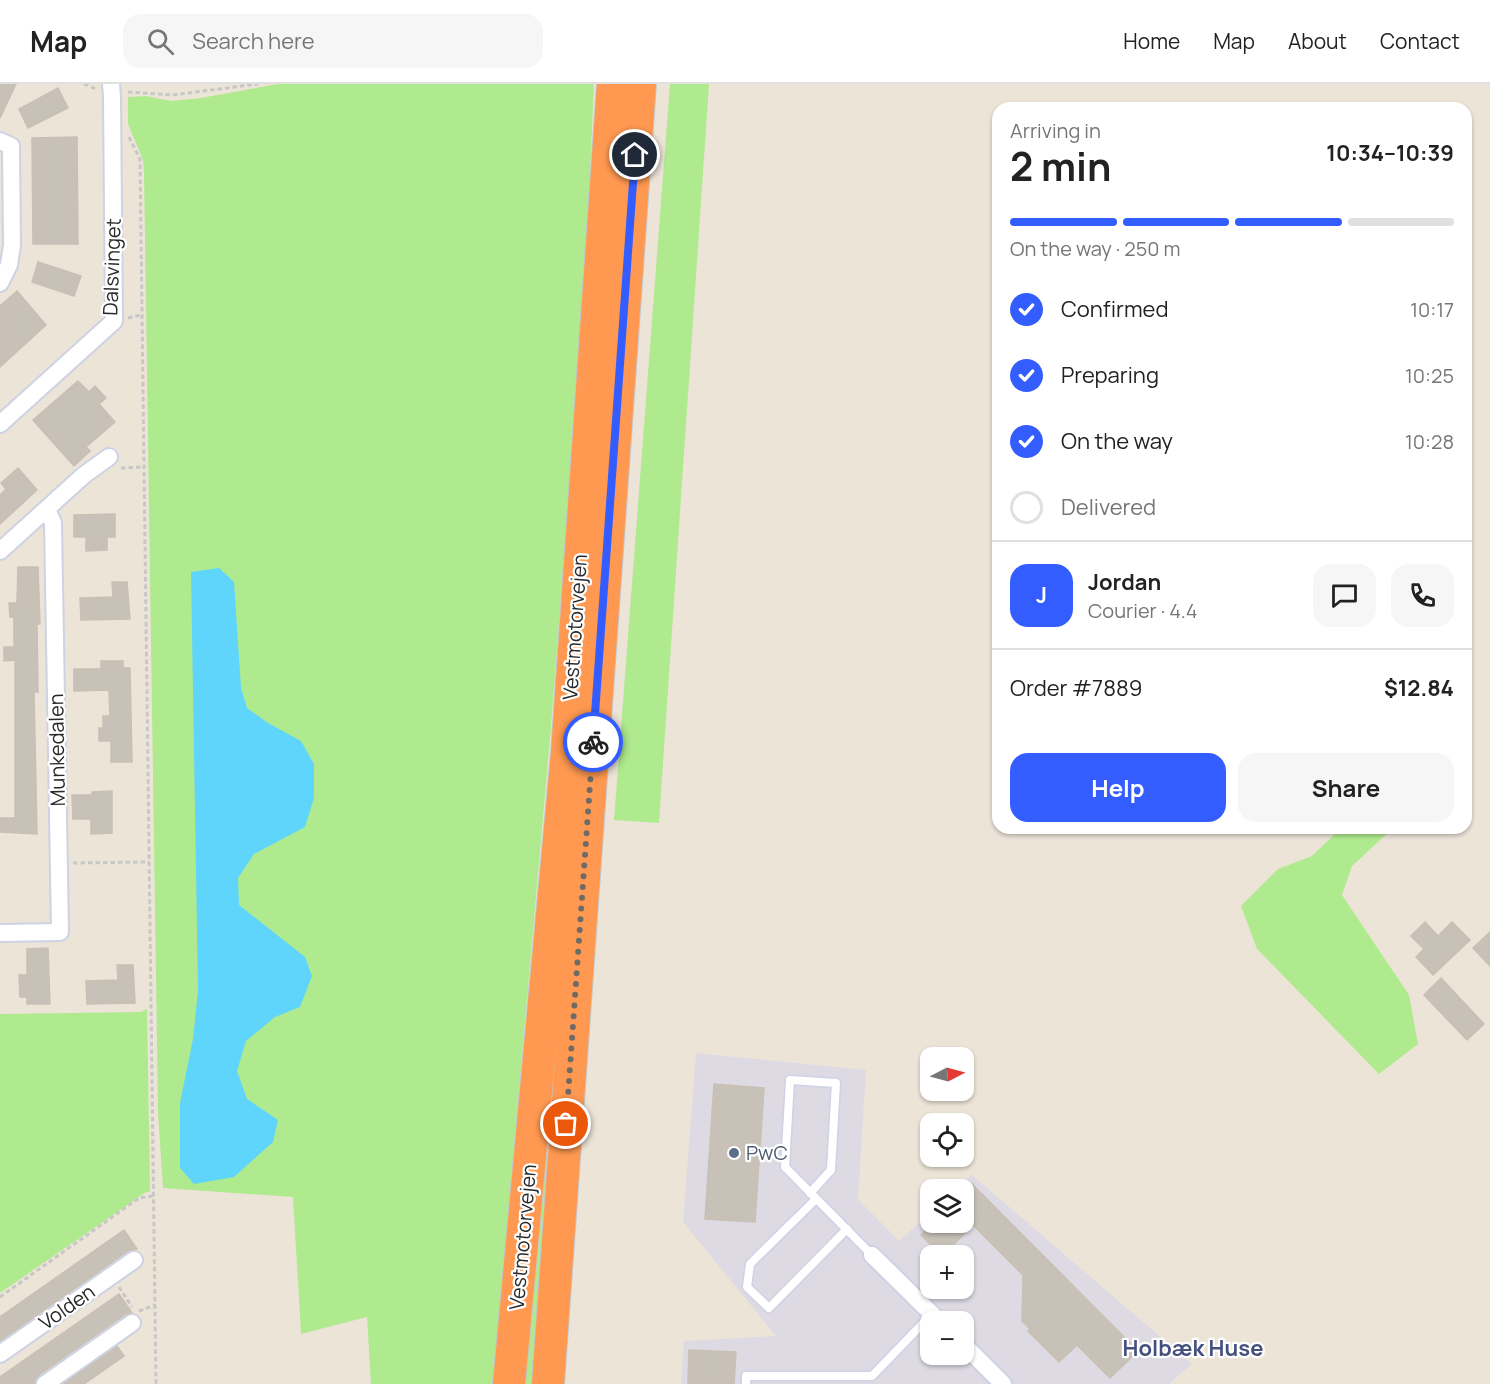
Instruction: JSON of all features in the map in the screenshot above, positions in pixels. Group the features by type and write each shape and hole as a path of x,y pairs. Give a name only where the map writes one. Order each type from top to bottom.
{"highway":[{"name":"Vestmotorvejen","path":"509,1384 567,753 613,84"},
{"name":"Vestmotorvejen","path":"548,1384 640,84"}],"street":[{"name":"Dalsvinget","path":"0,424 114,321 116,91"},
{"path":"0,141 11,146 12,245 9,266 0,283"},
{"path":"0,551 84,475 110,458"},
{"name":"Munkedalen","path":"0,933 60,932 53,523 47,509"},
{"path":"872,1255 929,1311"},
{"name":"Volden","path":"0,1354 134,1260"},
{"path":"45,1384 132,1323"},
{"path":"974,1355 1003,1384"}],"lane":[{"path":"847,1230 769,1308 747,1287 750,1264 813,1196 831,1170 836,1083 790,1080 785,1167 813,1196 847,1230 872,1255"},
{"path":"746,1384 747,1376 872,1376 920,1332"}],"path":[{"path":"116,91 172,95 258,84"},
{"path":"125,130 140,159 156,1384"},
{"path":"110,458 116,468 143,467"},
{"path":"59,863 149,862"},
{"path":"0,1297 139,1198 153,1196"},
{"path":"112,1276 135,1313 155,1305"}],"shaded area":[{"path":"696,1053 866,1070 858,1199 899,1241 920,1222 920,1233 974,1233 974,1179 967,1179 972,1175 1192,1364 1169,1384 681,1384 684,1341 776,1336 683,1222"}],"green space":[{"path":"278,84 594,84 586,267 551,727 493,1384 371,1384 367,1317 301,1334 293,1197 163,1188 158,1112 144,173 143,160 128,124 128,97 146,96 171,101"},
{"path":"670,84 709,84 659,823 614,820"},
{"path":"571,807 537,1384 520,1384"},
{"path":"1335,834 1387,834 1352,866 1342,895 1409,995 1418,1044 1379,1074 1257,949 1241,906 1278,869 1312,856"},
{"path":"147,1009 150,1192 146,1192 0,1293 0,1014 140,1012"}],"water":[{"path":"219,568 234,582 241,688 247,708 268,723 301,741 314,764 314,798 305,827 254,854 238,878 239,905 305,957 312,976 300,1007 275,1017 246,1041 237,1071 247,1099 278,1120 273,1142 234,1177 194,1184 180,1168 180,1103 193,1039 198,991 191,572"}],"building":[{"path":"0,84 16,84 0,118"},
{"path":"58,88 68,108 28,128 19,109"},
{"path":"77,137 78,244 33,244 32,138"},
{"path":"38,262 81,276 74,296 32,282"},
{"path":"17,291 46,325 0,367 0,306"},
{"path":"78,381 89,392 95,386 106,398 99,404 115,422 86,447 90,451 74,466 33,420"},
{"path":"18,468 37,490 0,524 0,495 6,489 1,483"},
{"path":"115,514 115,537 107,537 107,550 86,551 86,537 74,537 74,515"},
{"path":"18,567 38,567 40,624 37,624 38,692 34,692 37,834 0,832 0,818 15,818 15,660 4,661 4,647 14,647 14,617 10,617 9,603 17,603"},
{"path":"112,582 127,582 130,619 81,620 80,598 113,597"},
{"path":"101,661 123,661 123,668 130,668 132,762 111,762 111,741 99,741 99,728 103,728 103,716 110,716 109,690 74,691 74,669 101,669"},
{"path":"112,791 112,833 91,834 91,819 73,819 72,795 92,795 92,792"},
{"path":"1425,922 1438,936 1452,922 1470,940 1433,975 1416,957 1424,949 1411,936"},
{"path":"1490,932 1490,966 1473,948"},
{"path":"48,948 50,1004 27,1004 27,997 20,997 19,975 27,975 27,949"},
{"path":"117,965 133,965 135,1003 87,1004 86,981 118,980"},
{"path":"1441,978 1484,1024 1467,1040 1424,995"},
{"name":"PwC","path":"714,1084 764,1088 755,1222 705,1219"},
{"path":"974,1186 1138,1351 1110,1378 1077,1345 1059,1362 1028,1331 1030,1329 1022,1321 1023,1275 974,1226"},
{"path":"124,1230 137,1249 128,1251 0,1341 0,1317"},
{"path":"923,1233 965,1233 953,1245 931,1245 921,1235"},
{"path":"119,1294 132,1313 126,1314 39,1375 35,1384 0,1384 0,1377"},
{"path":"117,1346 124,1356 84,1384 63,1384"},
{"path":"689,1350 736,1352 734,1384 688,1384"}],"way so far":[{"path":"566,1124 593,742"}],"place":[{"name":"PwC","path":"734,1153"}],"district":[{"name":"Holbæk Huse","path":"1193,1348"}],"route":[{"path":"593,742 635,155"}]}
